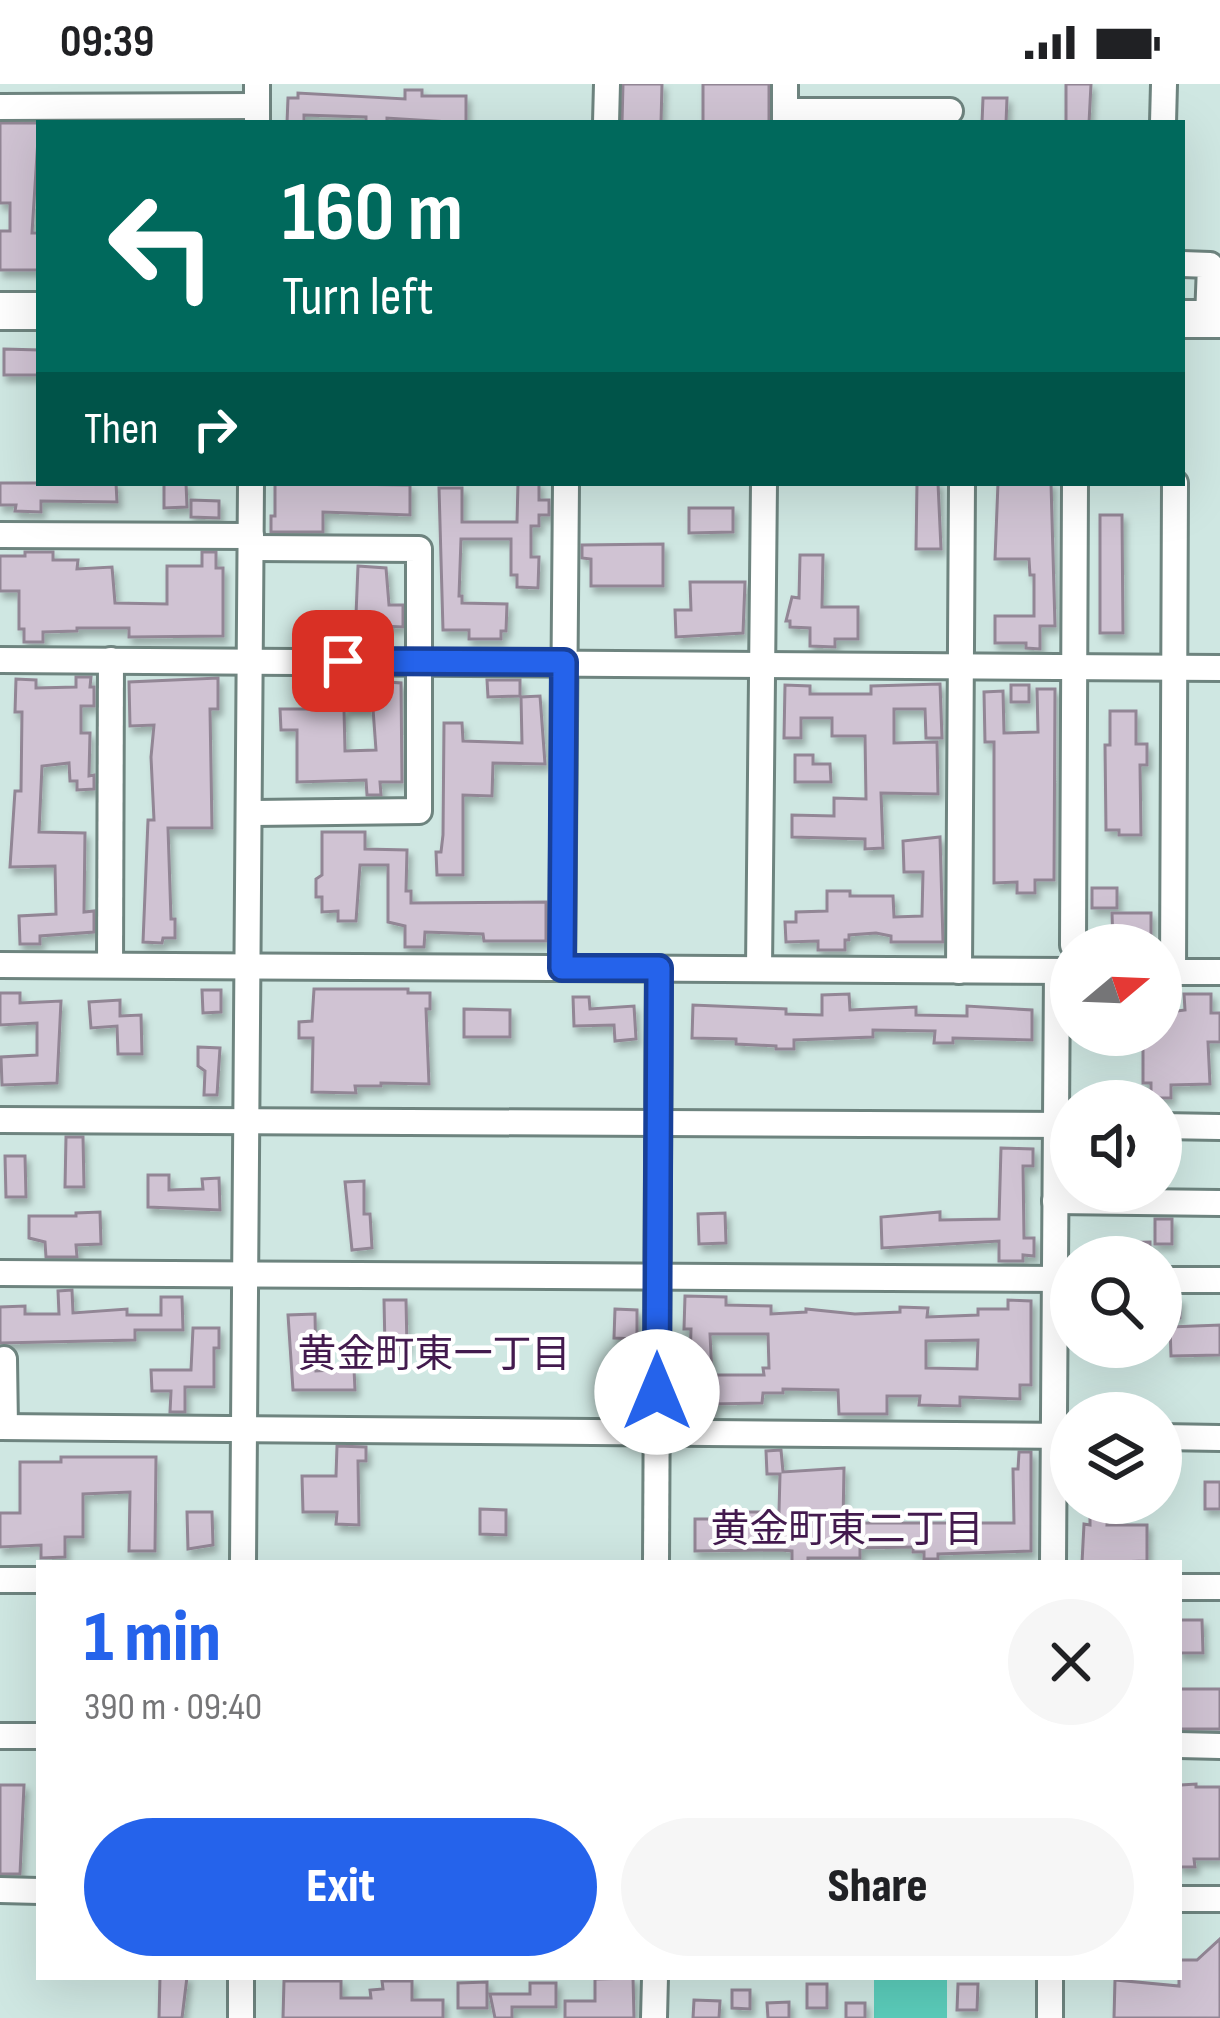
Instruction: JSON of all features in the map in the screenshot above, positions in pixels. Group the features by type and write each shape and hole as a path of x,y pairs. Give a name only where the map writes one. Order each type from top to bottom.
{"highway":[{"path":"0,311 36,311"}],"street":[{"path":"606,120 607,84"},
{"path":"785,84 785,117 950,117 950,84"},
{"path":"1163,120 1164,84"},
{"path":"0,107 257,104"},
{"path":"1185,264 1210,265 1204,319"},
{"path":"243,1560 251,486"},
{"path":"562,968 566,486"},
{"path":"758,969 764,486"},
{"path":"958,971 962,486"},
{"path":"1073,924 1075,486"},
{"path":"1168,924 1175,486"},
{"path":"0,535 419,549 419,811 249,813"},
{"path":"0,660 1220,668"},
{"path":"110,965 111,660"},
{"path":"0,965 1050,971"},
{"path":"656,1560 659,968"},
{"path":"1182,972 1220,972"},
{"path":"0,1120 1050,1125"},
{"path":"1182,1126 1220,1127"},
{"path":"1182,1203 1220,1203"},
{"path":"0,1273 1050,1279"},
{"path":"1182,1280 1220,1280"},
{"path":"4,1359 3,1427 1050,1436"},
{"path":"1182,1437 1220,1438"},
{"path":"1053,1560 1056,1524"},
{"path":"0,1580 36,1580"},
{"path":"1182,1587 1220,1587"},
{"path":"0,1736 36,1736"},
{"path":"1182,1745 1220,1746"},
{"path":"0,1890 36,1891"},
{"path":"1182,1899 1220,1899"},
{"path":"241,1980 241,2018"},
{"path":"654,2018 655,1980"},
{"path":"1050,1980 1050,2018"}],"green space":[{"path":"874,1980 947,1980 947,2018 874,2018"}],"building":[{"path":"623,84 662,84 661,120 622,120"},
{"path":"703,84 769,84 769,120 703,120"},
{"path":"1066,84 1091,84 1089,120 1066,120"},
{"path":"405,90 422,90 422,96 466,96 466,120 304,115 304,120 287,120 288,98 298,98 298,93 405,99"},
{"path":"983,98 1007,98 1006,120 982,120"},
{"path":"0,123 36,123 32,233 36,233 36,270 0,270 0,231 10,231 10,203 0,203"},
{"path":"4,349 36,350 36,375 4,375"},
{"path":"0,483 116,486 117,502 41,501 41,512 0,505"},
{"path":"164,486 186,486 187,507 164,508"},
{"path":"275,486 410,486 410,515 323,512 323,532 271,532 271,516 275,516"},
{"path":"518,486 539,486 539,500 549,500 549,515 539,515 539,526 531,526 531,557 539,557 538,588 517,587 517,575 511,575 511,539 461,539 462,603 507,604 506,631 501,631 501,639 469,639 469,630 443,630 439,488 462,488 462,522 517,522"},
{"path":"917,486 938,486 941,549 916,549"},
{"path":"998,486 1051,486 1055,626 1040,626 1040,649 1026,648 1026,643 995,643 995,616 1034,616 1034,575 1030,575 1029,559 995,559"},
{"path":"191,500 219,501 219,518 191,517"},
{"path":"689,508 733,508 733,532 689,533"},
{"path":"1100,515 1122,515 1123,633 1100,633"},
{"path":"663,544 663,586 591,586 591,559 582,558 582,545"},
{"path":"25,552 53,552 53,560 78,560 77,569 112,567 115,603 167,604 167,566 202,566 202,552 216,552 216,568 223,568 223,636 129,637 129,628 77,628 43,632 43,642 24,642 24,629 19,629 19,591 0,591 0,556 25,556"},
{"path":"800,555 823,555 822,607 858,607 858,639 835,639 835,647 810,646 810,628 790,627 786,621 792,597 799,598"},
{"path":"358,566 386,568 389,605 403,605 403,627 384,626 383,641 355,639"},
{"path":"690,582 745,582 743,633 676,637 675,610 691,610"},
{"path":"76,677 91,677 90,687 94,687 94,706 81,706 81,733 90,733 89,776 94,775 94,789 77,790 77,781 70,781 69,763 42,766 39,832 85,833 84,912 94,911 94,932 40,936 40,944 20,944 19,916 56,914 55,866 10,867 15,791 21,791 22,712 15,712 16,679 36,680 36,688 76,687"},
{"path":"218,678 218,709 210,709 212,828 168,828 175,938 143,942 148,820 154,820 154,725 130,726 129,682"},
{"path":"345,679 401,683 402,782 380,782 381,795 367,795 366,780 297,782 297,730 281,730 280,709 344,709 345,751 376,750 373,709 345,709"},
{"path":"487,680 520,680 520,696 488,697"},
{"path":"940,684 942,738 926,738 925,709 894,709 894,743 937,742 938,794 881,793 883,848 865,849 865,839 792,837 792,815 834,816 834,798 866,799 865,736 832,736 832,718 801,718 801,738 784,738 785,685 810,686 810,694 871,694 871,686"},
{"path":"1011,685 1029,685 1029,702 1011,702"},
{"path":"1037,689 1055,689 1054,880 1035,880 1035,893 1017,893 1017,882 994,883 994,742 985,742 984,692 1003,691 1004,733 1038,732"},
{"path":"540,696 545,764 493,763 492,796 463,795 463,875 437,875 436,852 441,852 443,835 444,723 462,723 463,741 522,743 521,697"},
{"path":"1110,711 1136,711 1136,744 1147,744 1147,765 1140,765 1141,835 1106,830 1105,745 1110,745"},
{"path":"795,755 813,755 813,764 830,764 831,782 795,782"},
{"path":"322,832 365,832 365,849 407,850 406,891 411,891 411,903 546,902 546,941 484,941 483,934 425,932 424,947 405,947 405,926 388,922 388,865 360,865 356,921 338,921 338,911 322,912 322,897 316,897 316,879 322,875"},
{"path":"940,837 943,942 891,942 891,936 876,933 849,935 845,950 818,950 818,941 786,942 785,922 796,922 796,912 827,911 827,891 893,896 894,917 922,916 923,872 904,872 903,841"},
{"path":"1092,888 1117,888 1117,908 1092,908"},
{"path":"1112,913 1151,913 1151,924 1112,924"},
{"path":"314,989 430,993 430,1009 426,1009 429,1084 381,1083 355,1086 356,1093 312,1092 313,1038 299,1038 299,1022 312,1021"},
{"path":"202,990 221,990 221,1012 203,1013"},
{"path":"0,993 20,993 20,1003 61,1001 57,1083 2,1085 1,1057 37,1055 37,1023 0,1025"},
{"path":"849,994 850,1010 916,1007 916,1015 967,1016 967,1006 1032,1010 1032,1040 953,1038 953,1043 934,1043 935,1031 873,1030 873,1037 794,1040 794,1049 776,1049 736,1044 736,1039 692,1038 693,1005 822,1015 822,995"},
{"path":"1184,994 1211,994 1211,1013 1220,1013 1220,1042 1208,1042 1210,1084 1143,1080 1143,1056 1182,1056"},
{"path":"573,997 589,997 590,1009 634,1006 636,1039 615,1041 614,1025 574,1026"},
{"path":"120,1000 120,1016 141,1015 142,1054 118,1054 117,1026 91,1028 89,1002"},
{"path":"464,1009 510,1010 510,1037 464,1037"},
{"path":"198,1047 220,1048 217,1095 204,1095 205,1071 198,1066"},
{"path":"66,1137 83,1137 84,1187 65,1187"},
{"path":"1001,1148 1033,1149 1033,1166 1023,1166 1024,1238 1034,1238 1034,1256 999,1261 999,1241 882,1248 881,1217 940,1212 940,1220 999,1219"},
{"path":"5,1156 25,1156 26,1197 6,1197"},
{"path":"148,1175 169,1175 169,1190 203,1189 202,1179 219,1178 220,1210 148,1207"},
{"path":"364,1181 364,1214 370,1214 372,1248 352,1250 345,1182"},
{"path":"100,1212 101,1244 76,1245 77,1257 46,1257 45,1242 29,1238 29,1216"},
{"path":"725,1213 726,1243 699,1244 698,1214"},
{"path":"1155,1219 1172,1219 1172,1236 1155,1236"},
{"path":"72,1290 73,1313 127,1309 127,1315 161,1315 161,1297 182,1297 183,1330 135,1330 135,1340 0,1343 0,1307 25,1306 25,1314 59,1314 58,1291"},
{"path":"685,1296 726,1297 726,1305 771,1306 771,1314 806,1309 900,1312 900,1307 928,1308 927,1317 978,1315 978,1309 1008,1309 1008,1300 1031,1301 1031,1385 1020,1385 1020,1399 960,1397 960,1406 919,1405 920,1396 887,1396 887,1414 839,1414 838,1390 783,1389 783,1393 763,1393 762,1403 714,1404 714,1415 699,1415 700,1395 689,1395 691,1329 684,1329","holes":["710,1334 768,1334 769,1368 763,1368 764,1375 712,1375","978,1340 977,1369 926,1368 926,1341"]},
{"path":"384,1300 406,1300 407,1348 385,1348"},
{"path":"615,1309 637,1310 637,1339 614,1338"},
{"path":"315,1314 316,1371 354,1369 355,1390 293,1390 288,1315"},
{"path":"1220,1325 1220,1355 1182,1356 1182,1327"},
{"path":"193,1328 219,1328 214,1387 185,1387 185,1412 170,1412 171,1391 152,1391 151,1370 191,1370"},
{"path":"337,1446 366,1447 366,1461 358,1461 359,1525 336,1524 337,1512 303,1512 302,1476 336,1476"},
{"path":"781,1450 783,1472 844,1468 843,1523 1014,1523 1013,1469 1018,1469 1019,1452 1031,1452 1031,1551 938,1554 938,1559 924,1559 924,1552 913,1552 913,1547 860,1548 860,1558 792,1560 792,1551 695,1551 695,1519 779,1512 780,1474 767,1474 766,1451"},
{"path":"61,1457 156,1457 155,1551 129,1551 130,1492 83,1494 83,1537 65,1537 65,1557 41,1558 41,1545 0,1547 0,1513 20,1513 20,1462 61,1462"},
{"path":"1205,1482 1220,1482 1220,1509 1205,1509"},
{"path":"480,1509 506,1510 506,1535 480,1534"},
{"path":"187,1512 212,1512 213,1545 188,1549"},
{"path":"1084,1524 1147,1525 1147,1560 1082,1560"},
{"path":"1182,1620 1202,1620 1203,1653 1182,1653"},
{"path":"1182,1689 1220,1689 1220,1729 1182,1729"},
{"path":"0,1785 24,1785 20,1874 0,1874"},
{"path":"1182,1785 1220,1787 1220,1859 1194,1859 1195,1867 1182,1867"},
{"path":"1220,1939 1220,2018 1114,2018 1115,1980 1179,1986 1182,1960 1197,1960"},
{"path":"160,1980 187,1980 182,2018 159,2018"},
{"path":"595,1980 633,1980 634,2018 565,2018 565,2001 595,2001"},
{"path":"284,1981 341,1981 341,1998 371,1998 370,1990 383,1989 382,1981 412,1981 412,2000 443,2000 443,2018 283,2018"},
{"path":"487,1982 487,2008 458,2008 458,1983"},
{"path":"530,1983 556,1983 556,2007 512,2007 512,2018 495,2018 490,1994 530,1994"},
{"path":"807,1984 827,1984 827,2008 807,2008"},
{"path":"958,1984 978,1984 977,2010 957,2010"},
{"path":"732,1990 750,1990 750,2009 732,2008"},
{"path":"694,2000 720,2001 719,2018 693,2018"},
{"path":"789,2002 789,2018 768,2018 767,2003"},
{"path":"846,2003 865,2003 865,2018 846,2018"}],"district":[{"name":"黄金町東一丁目","path":"434,1353"},
{"name":"黄金町東二丁目","path":"847,1528"}],"route":[{"path":"343,661 564,662 562,968 659,968 657,1392"}]}
